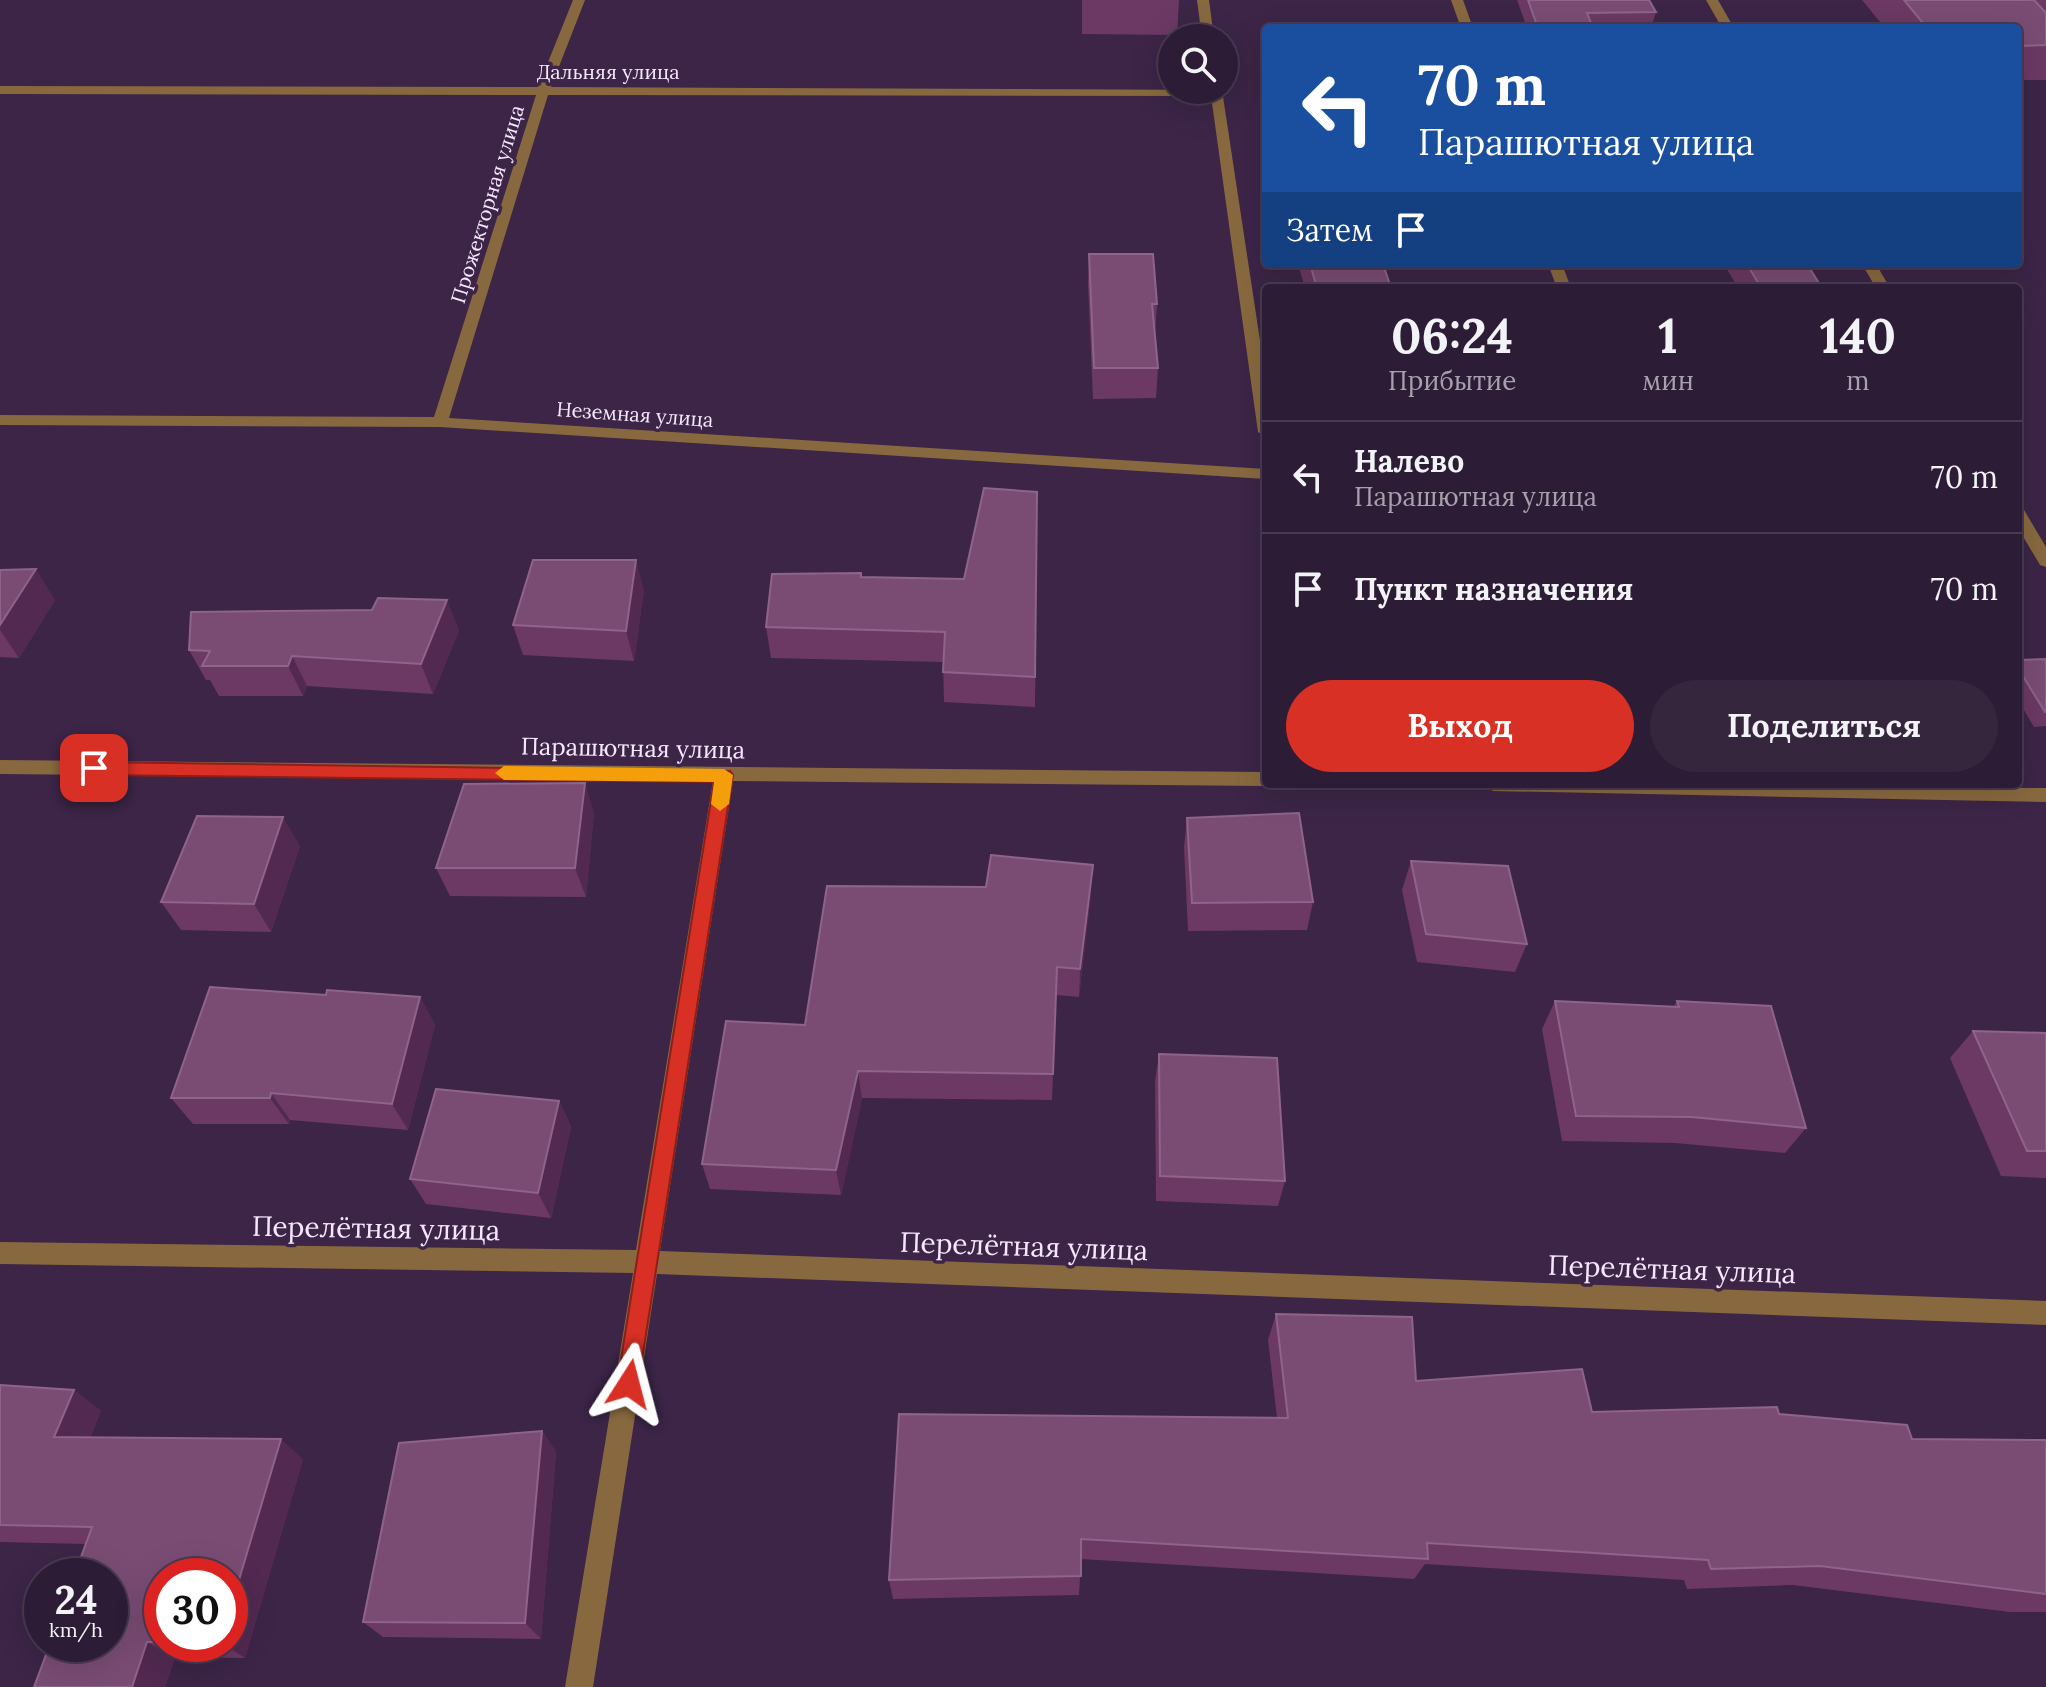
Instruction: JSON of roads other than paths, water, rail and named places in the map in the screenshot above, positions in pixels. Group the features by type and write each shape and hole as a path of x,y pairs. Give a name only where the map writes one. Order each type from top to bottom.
{"street":[{"name":"Прожекторная улица","path":"440,422 543,91 579,0"},
{"path":"1203,0 1206,24"},
{"path":"1457,0 1466,24"},
{"path":"1712,0 1726,24"},
{"name":"Дальняя улица","path":"0,90 1158,91"},
{"path":"1218,104 1262,405"},
{"name":"Неземная улица","path":"0,420 440,422 1262,474"},
{"path":"2022,521 2046,561"},
{"name":"Парашютная улица","path":"0,767 1262,779"},
{"path":"579,1687 724,775"},
{"path":"1775,788 2046,795"},
{"name":"Перелётная улица","path":"0,1253 649,1262 2046,1313"}]}
